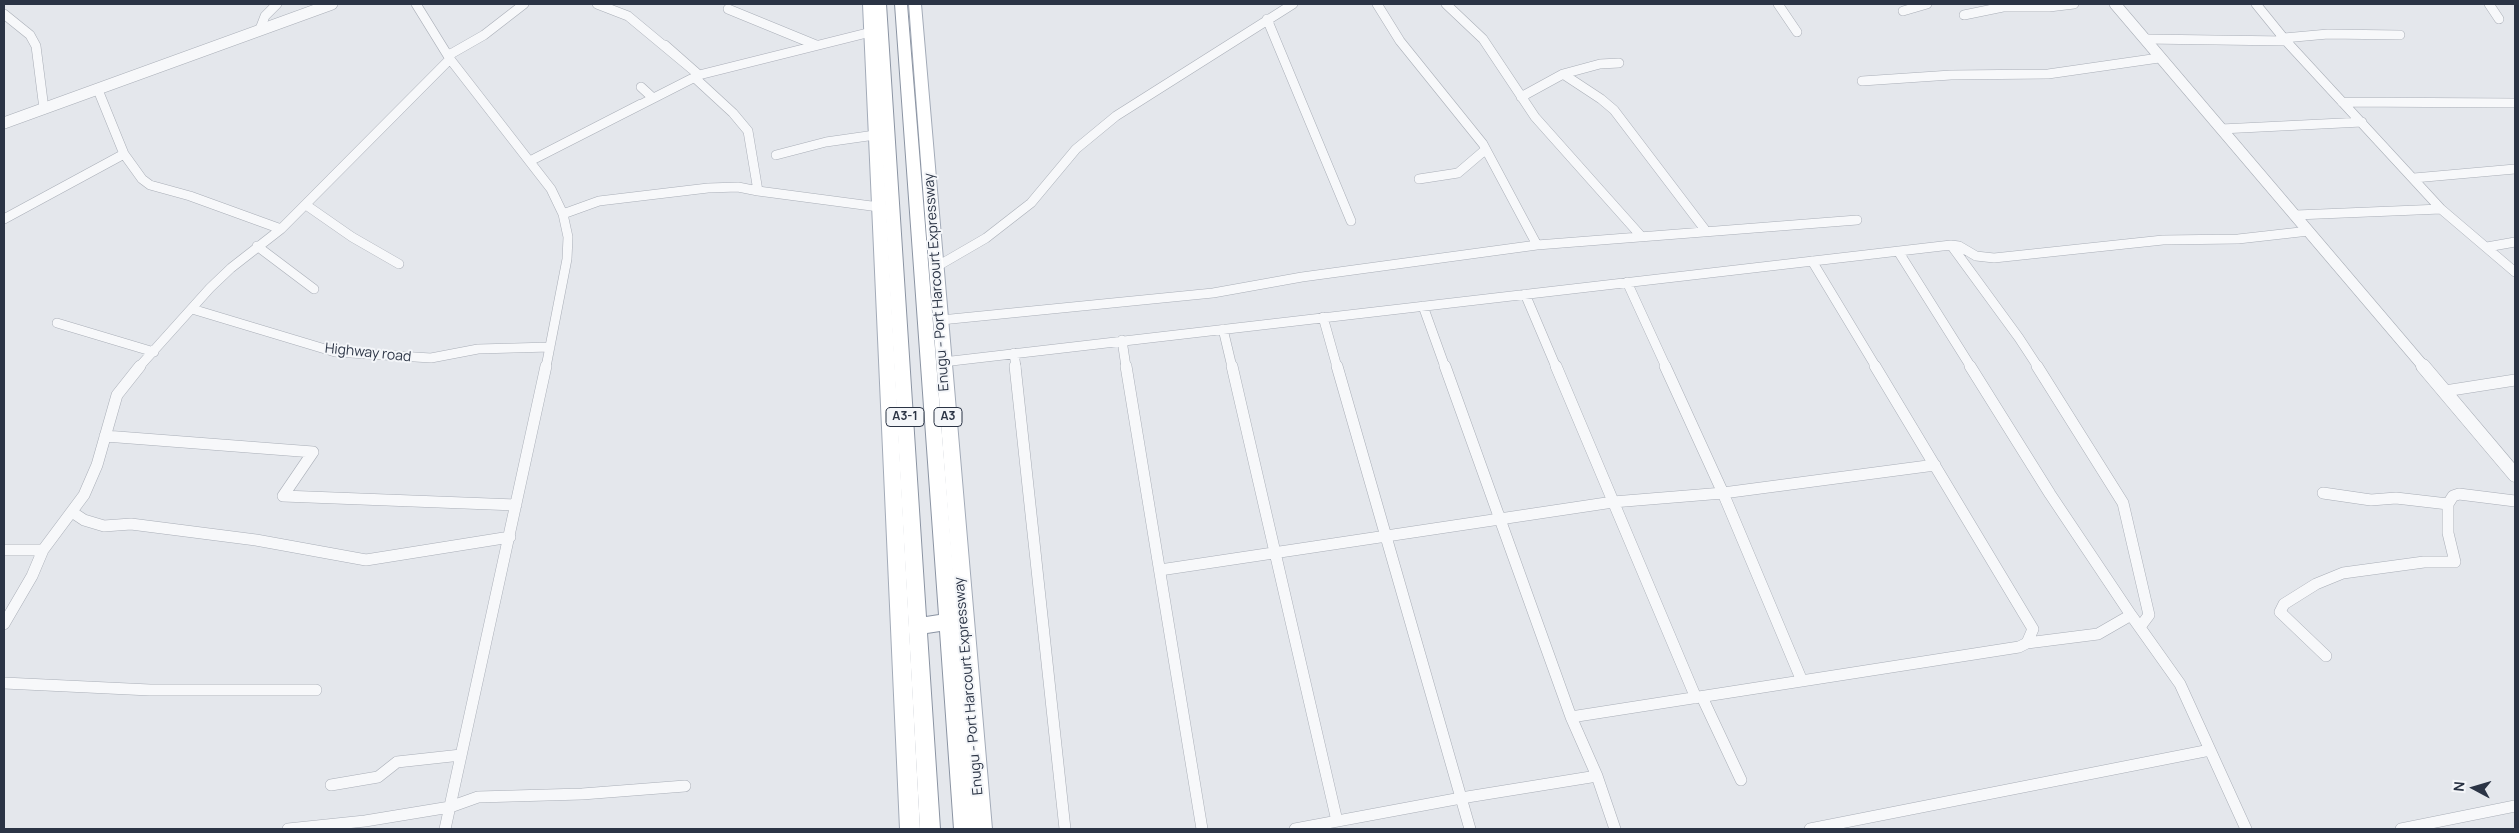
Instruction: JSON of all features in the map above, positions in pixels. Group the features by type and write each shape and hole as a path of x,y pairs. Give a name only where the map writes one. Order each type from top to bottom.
{"main road":[{"path":"869,4 910,829"},
{"name":"A3-1","path":"880,4 930,829"},
{"name":"Enugu - Port Harcourt Expressway","path":"901,4 964,829"},
{"name":"Enugu - Port Harcourt Expressway","path":"914,4 982,829"},
{"path":"917,627 948,621"}],"street":[{"path":"260,29 265,16 277,4"},
{"path":"4,123 332,4"},
{"path":"416,4 449,57 551,189 563,214 568,237 567,259 550,347 445,829"},
{"path":"4,624 32,576 43,550 84,495 97,465 117,395 131,376 231,268 280,229 306,205 449,57 484,35 524,4"},
{"path":"597,4 628,16 665,45 733,113 748,131 758,191"},
{"path":"936,267 986,238 1031,203 1076,148 1116,116 1293,4"},
{"path":"1377,4 1400,41 1483,144 1537,245"},
{"path":"1446,4 1482,39 1546,130 1641,236"},
{"path":"1778,4 1797,32"},
{"path":"1903,11 1927,4"},
{"path":"1964,16 2004,7 2049,7 2074,4"},
{"path":"2114,4 2296,215 2515,475"},
{"path":"2256,4 2285,39 2441,209 2515,272"},
{"path":"2489,4 2499,18"},
{"path":"728,9 816,45"},
{"path":"4,14 30,35 36,46 44,109"},
{"path":"1267,19 1350,221"},
{"path":"530,160 697,76 871,32"},
{"path":"2145,39 2285,39 2328,34 2400,35"},
{"path":"1862,81 1951,74 2048,74 2159,58"},
{"path":"1521,97 1563,74 1600,64 1619,63"},
{"path":"1563,74 1614,110 1706,231"},
{"path":"641,88 653,98"},
{"path":"98,90 124,154 142,178 150,185 190,196 280,229"},
{"path":"2342,102 2515,103"},
{"path":"2221,129 2362,122"},
{"path":"776,155 826,142 875,135"},
{"path":"1419,179 1458,173 1486,150"},
{"path":"4,220 124,154"},
{"path":"2414,178 2515,169"},
{"path":"563,214 599,201 708,188 738,188 879,207"},
{"path":"306,205 352,237 399,264"},
{"path":"2296,215 2441,209"},
{"path":"941,320 1213,293 1302,277 1537,245 1857,220"},
{"path":"943,362 1951,245 1959,246 1983,258 1994,258 2163,240 2238,239 2309,231"},
{"path":"2487,247 2515,242"},
{"path":"1951,245 1973,278 2019,338 2122,503 2149,615 2140,627"},
{"path":"257,246 314,289"},
{"path":"1898,251 2050,494 2180,684 2246,829"},
{"path":"1812,261 2033,629 2027,643"},
{"path":"1627,282 1723,493 1802,681"},
{"path":"1525,294 1613,502 1699,697 1741,780"},
{"path":"1422,306 1497,518 1571,718 1596,776 1615,829"},
{"name":"Highway road","path":"192,308 251,328 335,352 430,358 478,349 550,347"},
{"path":"1324,317 1470,829"},
{"path":"57,322 154,352"},
{"path":"1223,328 1337,821"},
{"path":"1122,340 1202,829"},
{"path":"1014,353 1066,829"},
{"path":"2445,391 2515,380"},
{"path":"105,436 313,452 283,496 516,505"},
{"path":"1160,570 1275,551 1613,502 1723,493 1935,465"},
{"path":"2322,493 2371,500 2396,498 2448,504"},
{"path":"2326,656 2280,612 2284,604 2316,584 2344,573 2424,562 2455,562 2448,533 2448,504 2453,496 2459,494 2515,501"},
{"path":"72,512 84,520 104,526 142,526 256,540 366,560 510,537"},
{"path":"4,550 43,550"},
{"path":"1571,718 2019,647 2027,643 2098,634 2131,615"},
{"path":"4,683 150,690 316,690"},
{"path":"1810,829 2210,750"},
{"path":"331,785 378,777 397,762 461,754"},
{"path":"1295,829 1461,798 1596,776"},
{"path":"288,829 365,821 450,807 478,797 582,794 685,786"},
{"path":"2401,829 2443,826 2515,806"}]}
